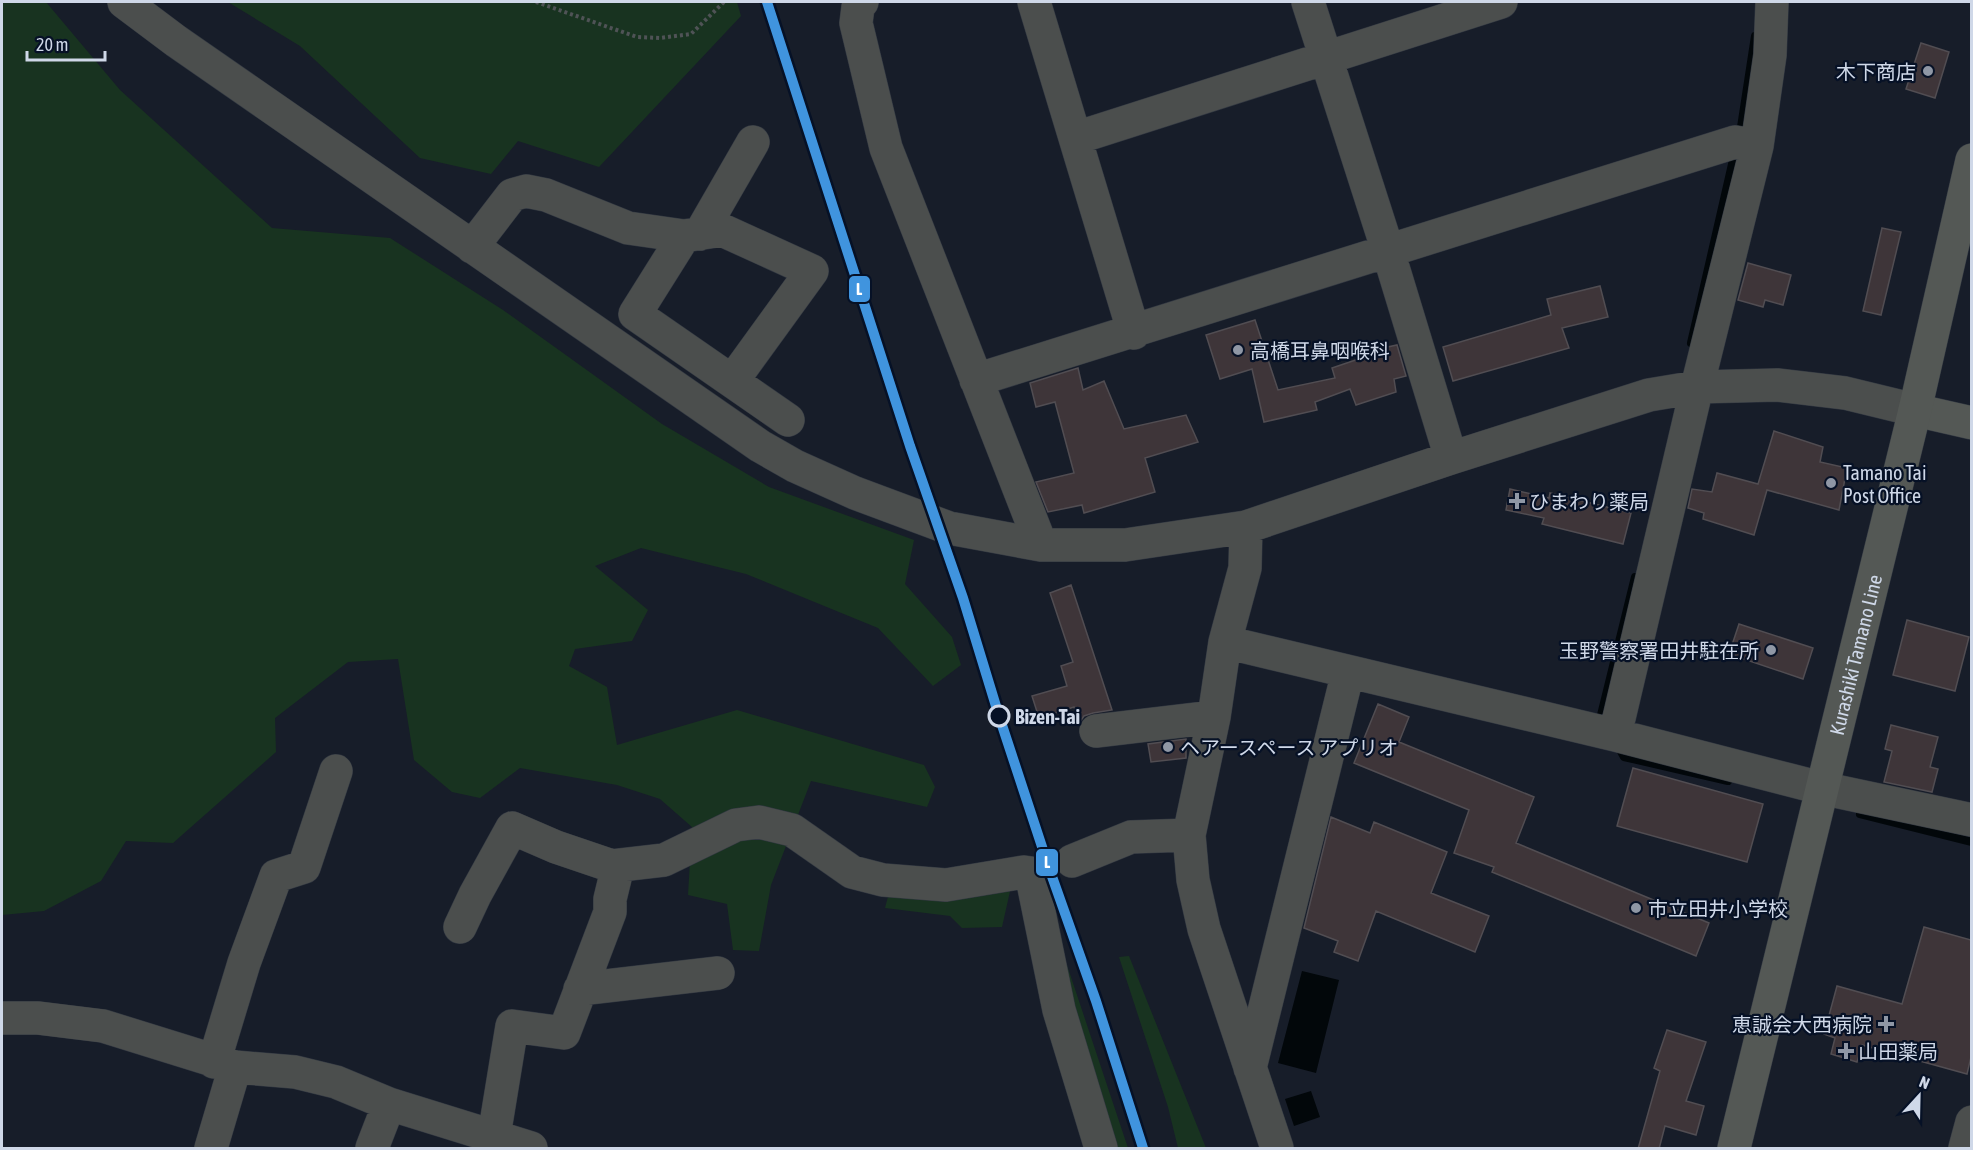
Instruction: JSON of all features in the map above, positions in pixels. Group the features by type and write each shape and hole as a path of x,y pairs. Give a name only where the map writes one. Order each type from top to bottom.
{"main road":[{"name":"Kurashiki Tamano Line","path":"1734,1149 1915,410 1971,160"},
{"path":"1915,410 1971,423"}],"street":[{"path":"124,2 760,446 795,466 855,493 949,528 1000,539 1041,544 1125,545 1246,527 1649,395 1697,387 1777,385 1845,393 1915,410"},
{"path":"862,2 856,23 886,148 1041,544"},
{"path":"1034,2 1134,333"},
{"path":"1308,2 1388,250 1451,458"},
{"path":"1076,138 1501,2"},
{"path":"1614,733 1757,146 1770,55 1772,2"},
{"path":"753,142 692,235 635,314 788,420"},
{"path":"976,381 1735,142 1757,146"},
{"path":"472,247 512,195 526,191 546,195 628,228 692,235 722,230 812,271 733,380"},
{"path":"1246,527 1245,568 1225,642 1214,717 1189,835 1193,880 1204,929 1277,1149"},
{"path":"1225,642 1614,733 1821,788 1971,820"},
{"path":"1250,1068 1348,672"},
{"path":"1096,731 1214,717"},
{"path":"211,1149 244,963 276,876 304,867 336,771"},
{"path":"460,927 512,828 556,847 612,866 664,860 736,825 759,822 792,830 852,872 883,880 946,885 1024,872 1031,873 1059,1010 1101,1149"},
{"path":"1072,861 1131,837 1189,835"},
{"path":"2,1018 38,1018 103,1026 225,1065 294,1072 336,1082 389,1104 507,1143 512,1026 564,1033 610,912 610,899 618,866"},
{"path":"580,989 718,973"},
{"path":"372,1149 389,1104"},
{"path":"1965,1149 1971,1122"}],"path":[{"path":"536,2 637,37 660,38 691,34 724,2"}],"green space":[{"path":"2,2 46,2 120,90 272,228 390,238 503,310 662,424 769,487 914,540 905,584 952,637 961,665 933,686 878,628 746,574 641,548 595,566 648,610 632,641 575,649 569,666 607,687 617,745 737,710 924,765 935,787 927,807 811,781 771,885 759,951 733,950 727,904 688,895 692,827 660,799 617,785 520,768 480,798 452,792 414,760 398,659 348,662 275,718 276,752 173,843 126,841 101,881 44,911 2,915"},
{"path":"228,2 737,2 741,16 599,167 518,141 491,174 420,158 300,46"},
{"path":"1013,878 1002,927 962,928 950,916 885,908 890,889"},
{"path":"1052,920 1128,1148 1106,1148"},
{"path":"1129,956 1206,1148 1178,1148 1168,1107 1119,957"}],"shaded area":[{"path":"1302,971 1339,980 1316,1073 1278,1063"},
{"path":"1311,1091 1320,1117 1294,1126 1285,1099"}],"building":[{"name":"木下商店","path":"1921,43 1949,52 1935,98 1906,89"},
{"path":"1882,228 1901,232 1881,315 1863,311"},
{"path":"1748,263 1791,275 1783,305 1765,300 1763,307 1738,300"},
{"path":"1600,286 1608,317 1562,328 1569,348 1453,381 1443,347 1551,315 1547,299"},
{"path":"1255,320 1278,390 1335,378 1332,368 1376,353 1374,350 1397,345 1406,376 1394,379 1396,392 1356,405 1350,389 1315,402 1317,410 1264,422 1252,369 1220,379 1206,335"},
{"path":"1078,368 1083,390 1104,381 1124,429 1186,415 1198,442 1145,458 1155,492 1084,513 1082,505 1048,512 1036,482 1074,473 1055,402 1036,407 1030,383"},
{"path":"1774,431 1823,447 1820,462 1847,468 1839,510 1767,490 1754,535 1703,519 1704,513 1688,508 1692,489 1712,492 1717,473 1758,484"},
{"path":"1510,489 1549,498 1550,493 1631,513 1623,544 1542,524 1544,518 1506,510"},
{"path":"1071,585 1112,710 1084,716 1079,723 1074,707 1039,718 1032,696 1067,686 1061,666 1073,662 1050,593"},
{"path":"1907,620 1969,637 1955,691 1893,675"},
{"path":"1739,624 1813,648 1803,679 1729,654"},
{"path":"1378,704 1409,717 1399,742 1534,797 1516,843 1709,923 1696,956 1492,872 1494,867 1454,853 1469,810 1354,763"},
{"path":"1891,725 1938,737 1930,767 1938,769 1932,792 1884,782 1892,751 1885,749"},
{"name":"ヘアースペース アプリオ","path":"1186,739 1186,758 1151,762 1148,744"},
{"path":"1633,768 1763,804 1747,862 1617,826"},
{"path":"1331,817 1370,833 1374,822 1447,852 1431,893 1489,916 1475,952 1376,911 1358,961 1334,952 1338,941 1304,928"},
{"path":"1924,927 1971,940 1971,1057 1967,1074 1862,1045 1857,1062 1831,1054 1835,1038 1824,1034 1837,986 1902,1004"},
{"path":"1667,1030 1706,1042 1686,1101 1704,1106 1696,1135 1665,1126 1659,1149 1638,1149 1660,1071 1654,1068"}],"waterway":[{"path":"1741,127 1755,36"},
{"path":"1691,343 1733,160"},
{"path":"1605,722 1601,715 1635,577"},
{"path":"1618,746 1624,757 1728,781"},
{"path":"1860,814 1972,842"}],"transit line":[{"name":"L","path":"767,2 910,446 963,598 999,716 1096,1001 1143,1148"}],"place":[{"name":"木下商店","path":"1928,71"},
{"name":"高橋耳鼻咽喉科","path":"1238,350"},
{"name":"Tamano Tai Post Office","path":"1831,483"},
{"name":"ひまわり薬局","path":"1517,501"},
{"name":"玉野警察署田井駐在所","path":"1771,650"},
{"name":"Bizen-Tai","path":"999,716"},
{"name":"ヘアースペース アプリオ","path":"1168,747"},
{"name":"市立田井小学校","path":"1636,908"},
{"name":"恵誠会大西病院","path":"1886,1024"},
{"name":"山田薬局","path":"1846,1051"}]}
